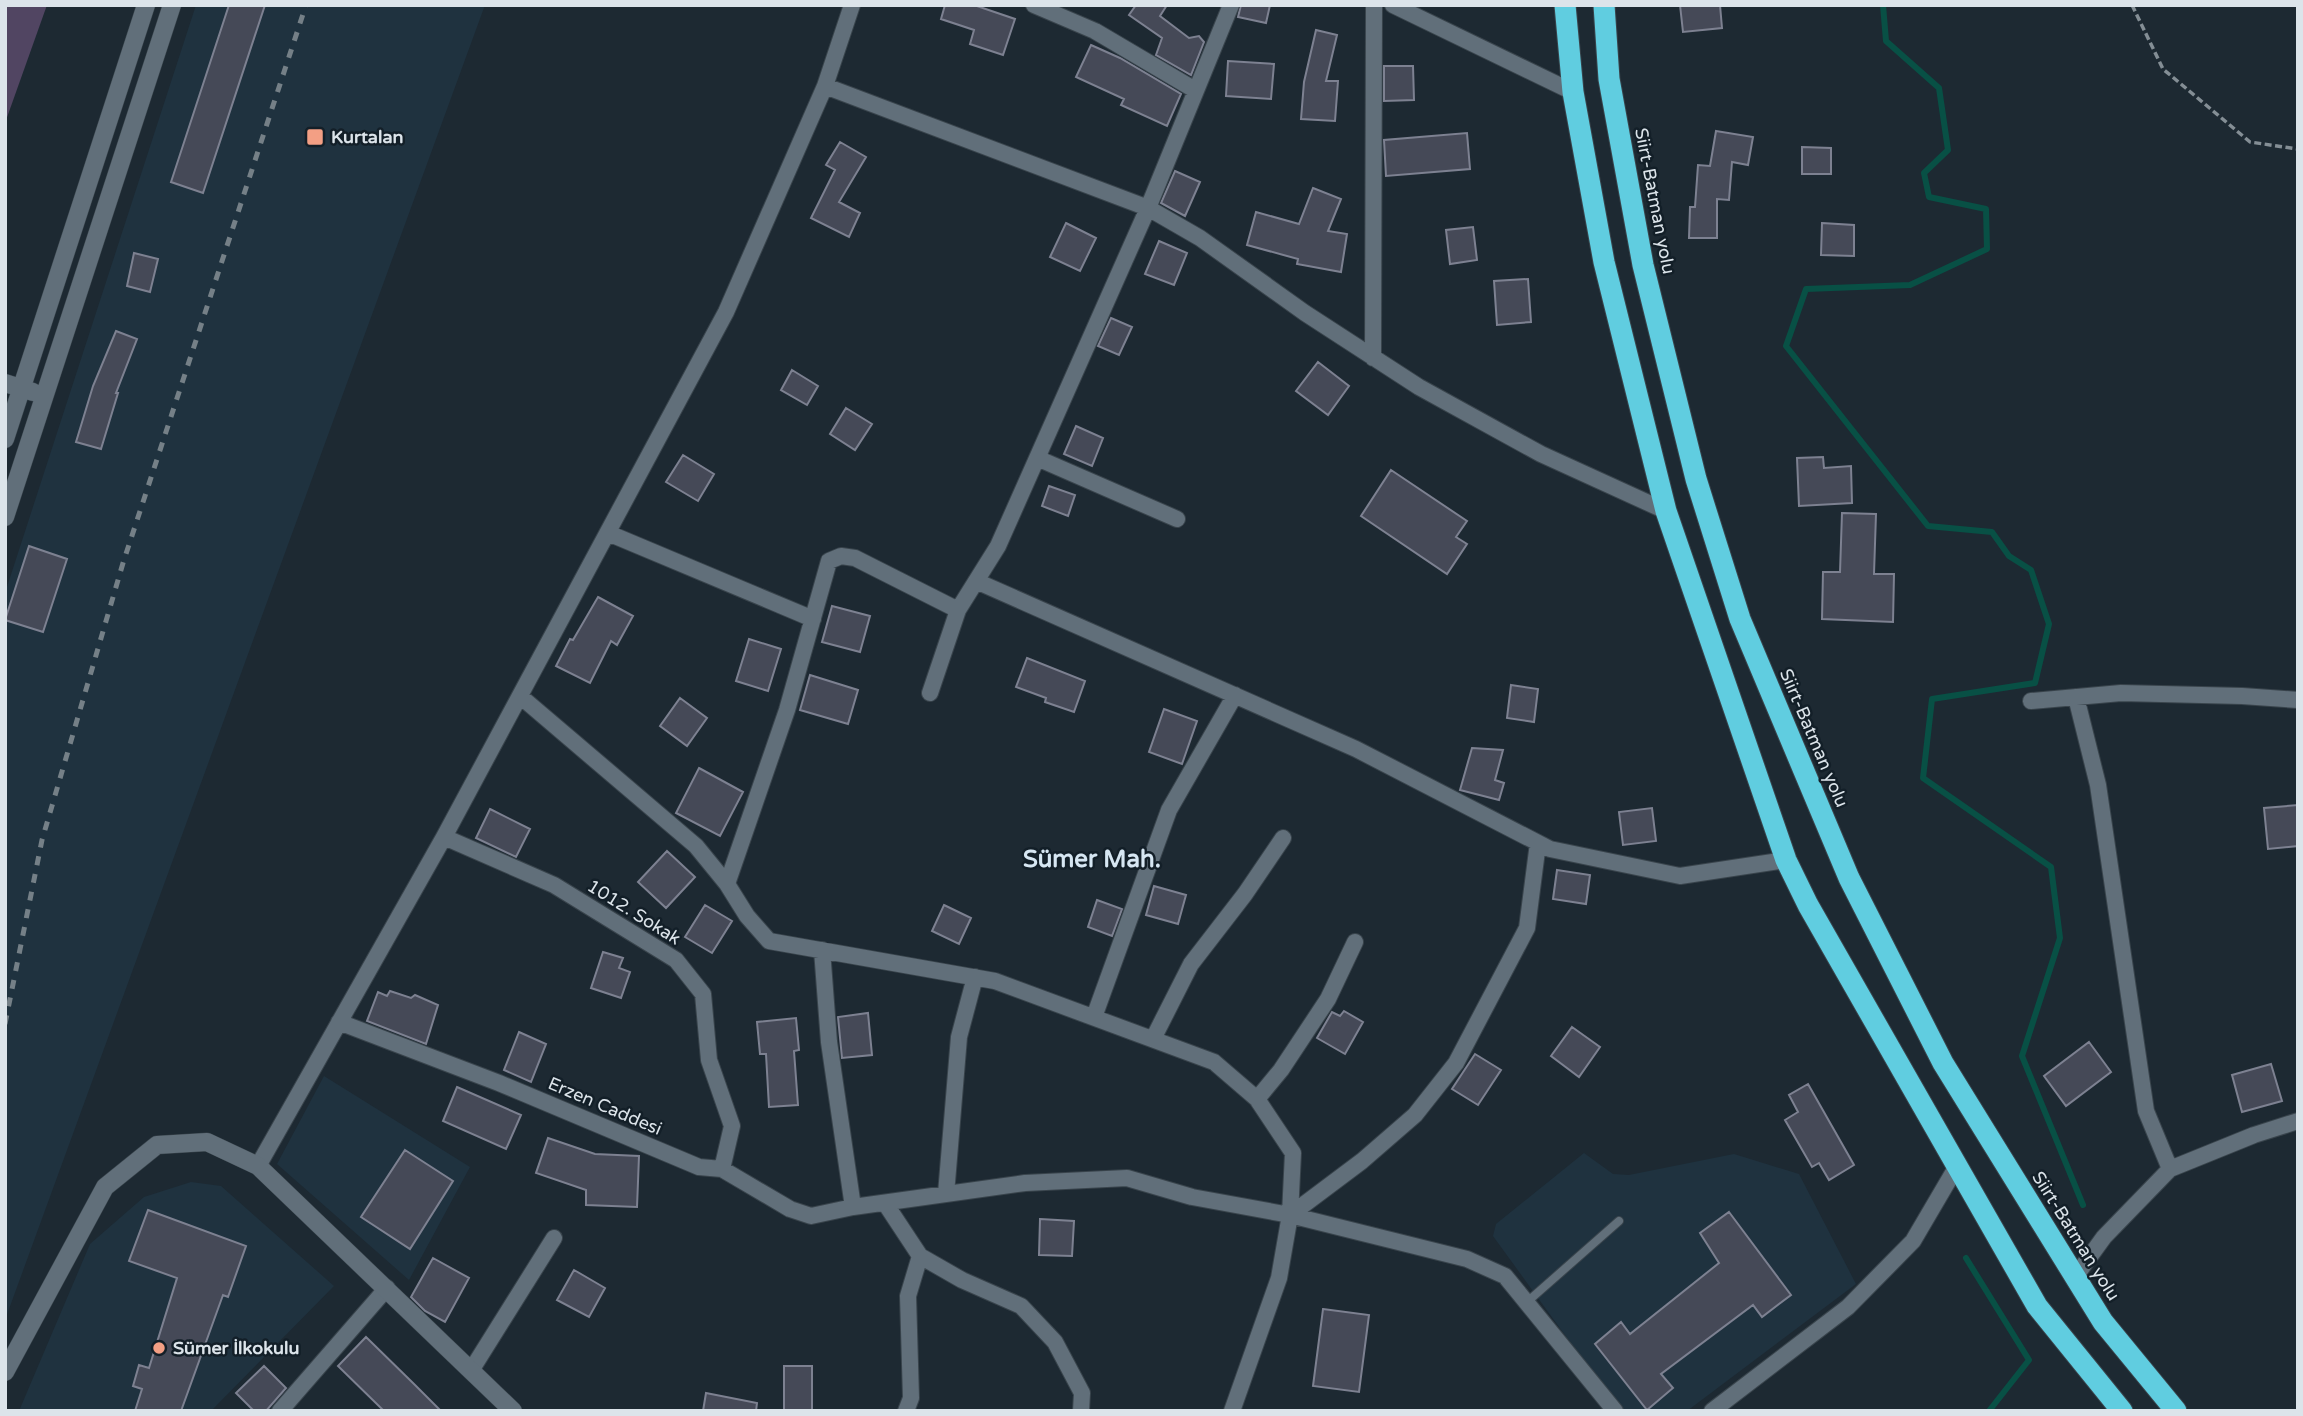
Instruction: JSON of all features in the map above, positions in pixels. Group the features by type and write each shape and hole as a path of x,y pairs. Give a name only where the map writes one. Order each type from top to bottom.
{"highway":[{"path":"1566,5 1573,92 1604,262 1666,511 1786,860 1814,916 2037,1306 2122,1411"},
{"name":"Siirt-Batman yolu","path":"1604,5 1609,79 1643,265 1696,479 1740,619 1849,878 1943,1063 2103,1322 2176,1411"}],"main road":[{"path":"5,439 13,386 146,5"},
{"path":"5,517 172,5"},
{"path":"13,386 43,396"},
{"path":"5,1371 105,1187 157,1145 207,1142 258,1166 472,1369 510,1409"}],"street":[{"path":"258,1166 444,838 726,312 825,86 852,5"},
{"path":"1034,5 1095,32 1195,90"},
{"path":"930,693 958,610 998,546 1148,208 1231,5"},
{"path":"1373,358 1374,5"},
{"path":"1393,5 1573,92"},
{"path":"825,86 1148,208 1200,238 1305,313 1419,387 1541,454 1666,511"},
{"path":"1037,458 1177,519"},
{"path":"608,533 813,619"},
{"path":"727,884 787,710 829,561 841,556 855,558 958,610"},
{"path":"976,581 1356,749 1550,849 1680,876 1786,860"},
{"path":"2031,701 2120,693 2298,700"},
{"path":"1094,1017 1170,810 1235,695"},
{"path":"520,696 696,846 727,884 747,916 769,941 995,981 1214,1062 1258,1099 1293,1153 1290,1216 1279,1278 1232,1411"},
{"path":"2076,696 2098,785 2146,1111 2170,1169"},
{"name":"1012. Sokak","path":"444,838 554,885 676,960 703,994 709,1060 732,1126 722,1169"},
{"path":"1153,1039 1191,964 1245,894 1283,838"},
{"path":"1290,1216 1362,1161 1415,1115 1456,1063 1527,928 1538,843"},
{"path":"1258,1099 1281,1070 1328,999 1355,942"},
{"path":"822,950 829,1042 853,1208"},
{"path":"946,1194 960,1037 975,977"},
{"name":"Erzen Caddesi","path":"340,1022 499,1083 699,1167 722,1169 790,1209 811,1216 1025,1183 1127,1178 1192,1197 1290,1216 1467,1259 1505,1276 1615,1411"},
{"path":"2075,1277 2104,1237 2170,1169 2254,1135 2298,1121"},
{"path":"1712,1411 1849,1307 1913,1241 1957,1167"},
{"path":"885,1203 920,1256 962,1280 1021,1306 1055,1342 1082,1393 1081,1411"},
{"path":"472,1369 554,1238"},
{"path":"906,1411 911,1398 908,1296 920,1256"},
{"path":"280,1411 387,1288"}],"lane":[{"path":"1527,1302 1619,1221"}],"path":[{"path":"2132,5 2163,69 2250,142 2298,149"}],"shaded area":[{"path":"5,5 47,5 5,123"},
{"path":"196,5 485,5 5,1320 5,593"},
{"path":"324,1076 470,1167 409,1280 277,1164"},
{"path":"1584,1153 1613,1174 1629,1175 1734,1154 1799,1174 1856,1284 1687,1411 1620,1411 1493,1236 1496,1224"},
{"name":"Sümer İlkokulu","path":"191,1182 221,1186 334,1286 211,1411 19,1411 90,1244 144,1197"}],"building":[{"path":"229,5 265,5 203,193 171,182"},
{"path":"945,5 974,5 1015,19 1003,55 970,44 974,30 941,19"},
{"path":"1136,5 1167,5 1160,16 1189,38 1199,36 1204,42 1191,75 1156,55 1162,38 1129,15"},
{"path":"1241,5 1270,5 1266,23 1238,17"},
{"path":"1680,5 1720,5 1722,28 1683,32"},
{"path":"1316,30 1337,35 1326,81 1338,81 1335,121 1301,119 1304,82"},
{"path":"1091,45 1120,58 1181,94 1167,126 1121,105 1124,99 1076,77"},
{"path":"1228,61 1274,64 1271,99 1226,96"},
{"path":"1384,66 1413,66 1414,100 1384,101"},
{"path":"1716,131 1753,137 1748,165 1732,162 1729,200 1717,199 1717,238 1689,238 1690,207 1695,207 1698,165 1710,166"},
{"path":"1467,133 1470,169 1386,176 1384,140"},
{"path":"840,142 866,157 839,202 860,213 849,237 811,218 835,170 826,165"},
{"path":"1802,147 1831,148 1831,174 1802,174"},
{"path":"1175,171 1200,182 1185,216 1161,203"},
{"path":"1313,188 1341,199 1328,231 1347,234 1341,272 1297,264 1298,259 1247,245 1256,212 1299,224"},
{"path":"1066,223 1096,238 1080,271 1050,257"},
{"path":"1822,223 1854,225 1854,256 1821,255"},
{"path":"1473,227 1477,260 1450,264 1446,230"},
{"path":"1159,241 1187,253 1174,285 1145,274"},
{"path":"134,253 158,259 150,292 127,286"},
{"path":"1528,279 1531,322 1497,325 1494,281"},
{"path":"1111,318 1132,327 1119,355 1098,346"},
{"path":"116,331 137,339 116,393 101,449 76,442 93,386"},
{"path":"1318,362 1349,386 1328,415 1296,391"},
{"path":"792,370 818,386 807,405 781,390"},
{"path":"846,408 872,424 855,450 830,434"},
{"path":"1076,426 1103,438 1092,466 1064,454"},
{"path":"683,455 714,474 698,501 666,482"},
{"path":"1823,457 1824,468 1851,466 1852,503 1799,506 1797,458"},
{"path":"1391,470 1467,521 1456,537 1467,544 1447,574 1361,516"},
{"path":"1049,486 1075,495 1068,516 1042,506"},
{"path":"1842,513 1876,514 1874,574 1894,574 1893,622 1822,619 1823,572 1840,572"},
{"path":"29,546 67,559 43,632 5,620"},
{"path":"598,597 633,616 617,645 611,641 590,683 556,666"},
{"path":"832,606 870,616 860,652 822,642"},
{"path":"749,639 781,649 768,691 736,681"},
{"path":"1027,658 1085,681 1074,712 1045,702 1046,698 1016,687"},
{"path":"810,675 858,690 848,724 800,710"},
{"path":"1511,685 1538,689 1534,722 1507,718"},
{"path":"680,698 707,718 687,746 660,726"},
{"path":"1164,709 1197,721 1182,764 1149,752"},
{"path":"1472,748 1503,750 1495,780 1504,783 1499,800 1460,790"},
{"path":"699,768 743,792 720,836 676,813"},
{"path":"2298,805 2298,846 2268,849 2264,808"},
{"path":"1652,808 1656,841 1623,845 1619,812"},
{"path":"490,809 530,829 516,857 476,838"},
{"path":"667,851 695,877 666,908 638,882"},
{"path":"1557,870 1590,875 1586,904 1553,899"},
{"path":"1154,886 1186,895 1178,924 1146,915"},
{"path":"1097,900 1122,909 1112,936 1088,927"},
{"path":"705,905 732,921 712,953 685,937"},
{"path":"944,905 971,918 959,944 932,931"},
{"path":"603,952 623,958 619,968 630,972 621,998 591,988"},
{"path":"390,991 411,998 415,995 438,1005 426,1044 367,1021 378,992 387,996"},
{"path":"1344,1011 1363,1022 1345,1054 1317,1038 1332,1012 1340,1016"},
{"path":"868,1013 872,1055 842,1058 838,1017"},
{"path":"796,1018 799,1050 794,1051 798,1105 769,1107 766,1054 760,1054 757,1022"},
{"path":"1572,1027 1600,1047 1579,1077 1551,1056"},
{"path":"519,1032 546,1044 531,1082 504,1070"},
{"path":"2089,1042 2111,1072 2066,1106 2044,1076"},
{"path":"1475,1054 1501,1070 1478,1105 1452,1089"},
{"path":"2271,1064 2282,1101 2242,1112 2232,1075"},
{"path":"1808,1084 1854,1165 1829,1180 1819,1163 1812,1167 1785,1120 1798,1112 1789,1095"},
{"path":"457,1087 521,1115 506,1149 443,1121"},
{"path":"548,1138 595,1154 639,1156 637,1207 586,1205 586,1190 536,1173"},
{"path":"405,1150 453,1181 410,1249 361,1217"},
{"path":"148,1210 246,1246 228,1297 223,1295 181,1411 135,1411 142,1389 133,1386 139,1365 149,1368 177,1278 129,1261"},
{"path":"1729,1212 1791,1295 1762,1317 1753,1305 1661,1374 1673,1388 1647,1410 1595,1344 1621,1322 1630,1334 1719,1263 1700,1233"},
{"path":"1040,1219 1074,1221 1072,1256 1039,1255"},
{"path":"433,1258 469,1278 445,1322 425,1311 411,1297"},
{"path":"574,1270 605,1288 589,1317 557,1300"},
{"path":"1323,1309 1369,1315 1359,1392 1313,1386"},
{"path":"366,1337 441,1411 384,1411 338,1366"},
{"path":"264,1366 286,1388 266,1411 254,1411 236,1393"},
{"path":"784,1366 812,1366 812,1411 784,1411"},
{"path":"706,1393 757,1403 756,1411 703,1411"}],"waterway":[{"path":"1883,5 1886,41 1939,88 1948,150 1924,173 1929,197 1986,209 1987,249 1910,285 1806,289 1786,346 1928,526 1992,532 2009,556 2031,570 2049,624 2035,683 1932,699 1923,778 2051,867 2060,938 2022,1056 2083,1205"},
{"path":"1966,1258 2029,1360 1989,1411"}],"railway":[{"path":"5,1024 42,840 123,563 306,5"}],"place":[{"name":"Kurtalan","path":"315,137"},
{"name":"Sümer İlkokulu","path":"159,1348"}],"district":[{"name":"Sümer Mah.","path":"1092,859"}]}
